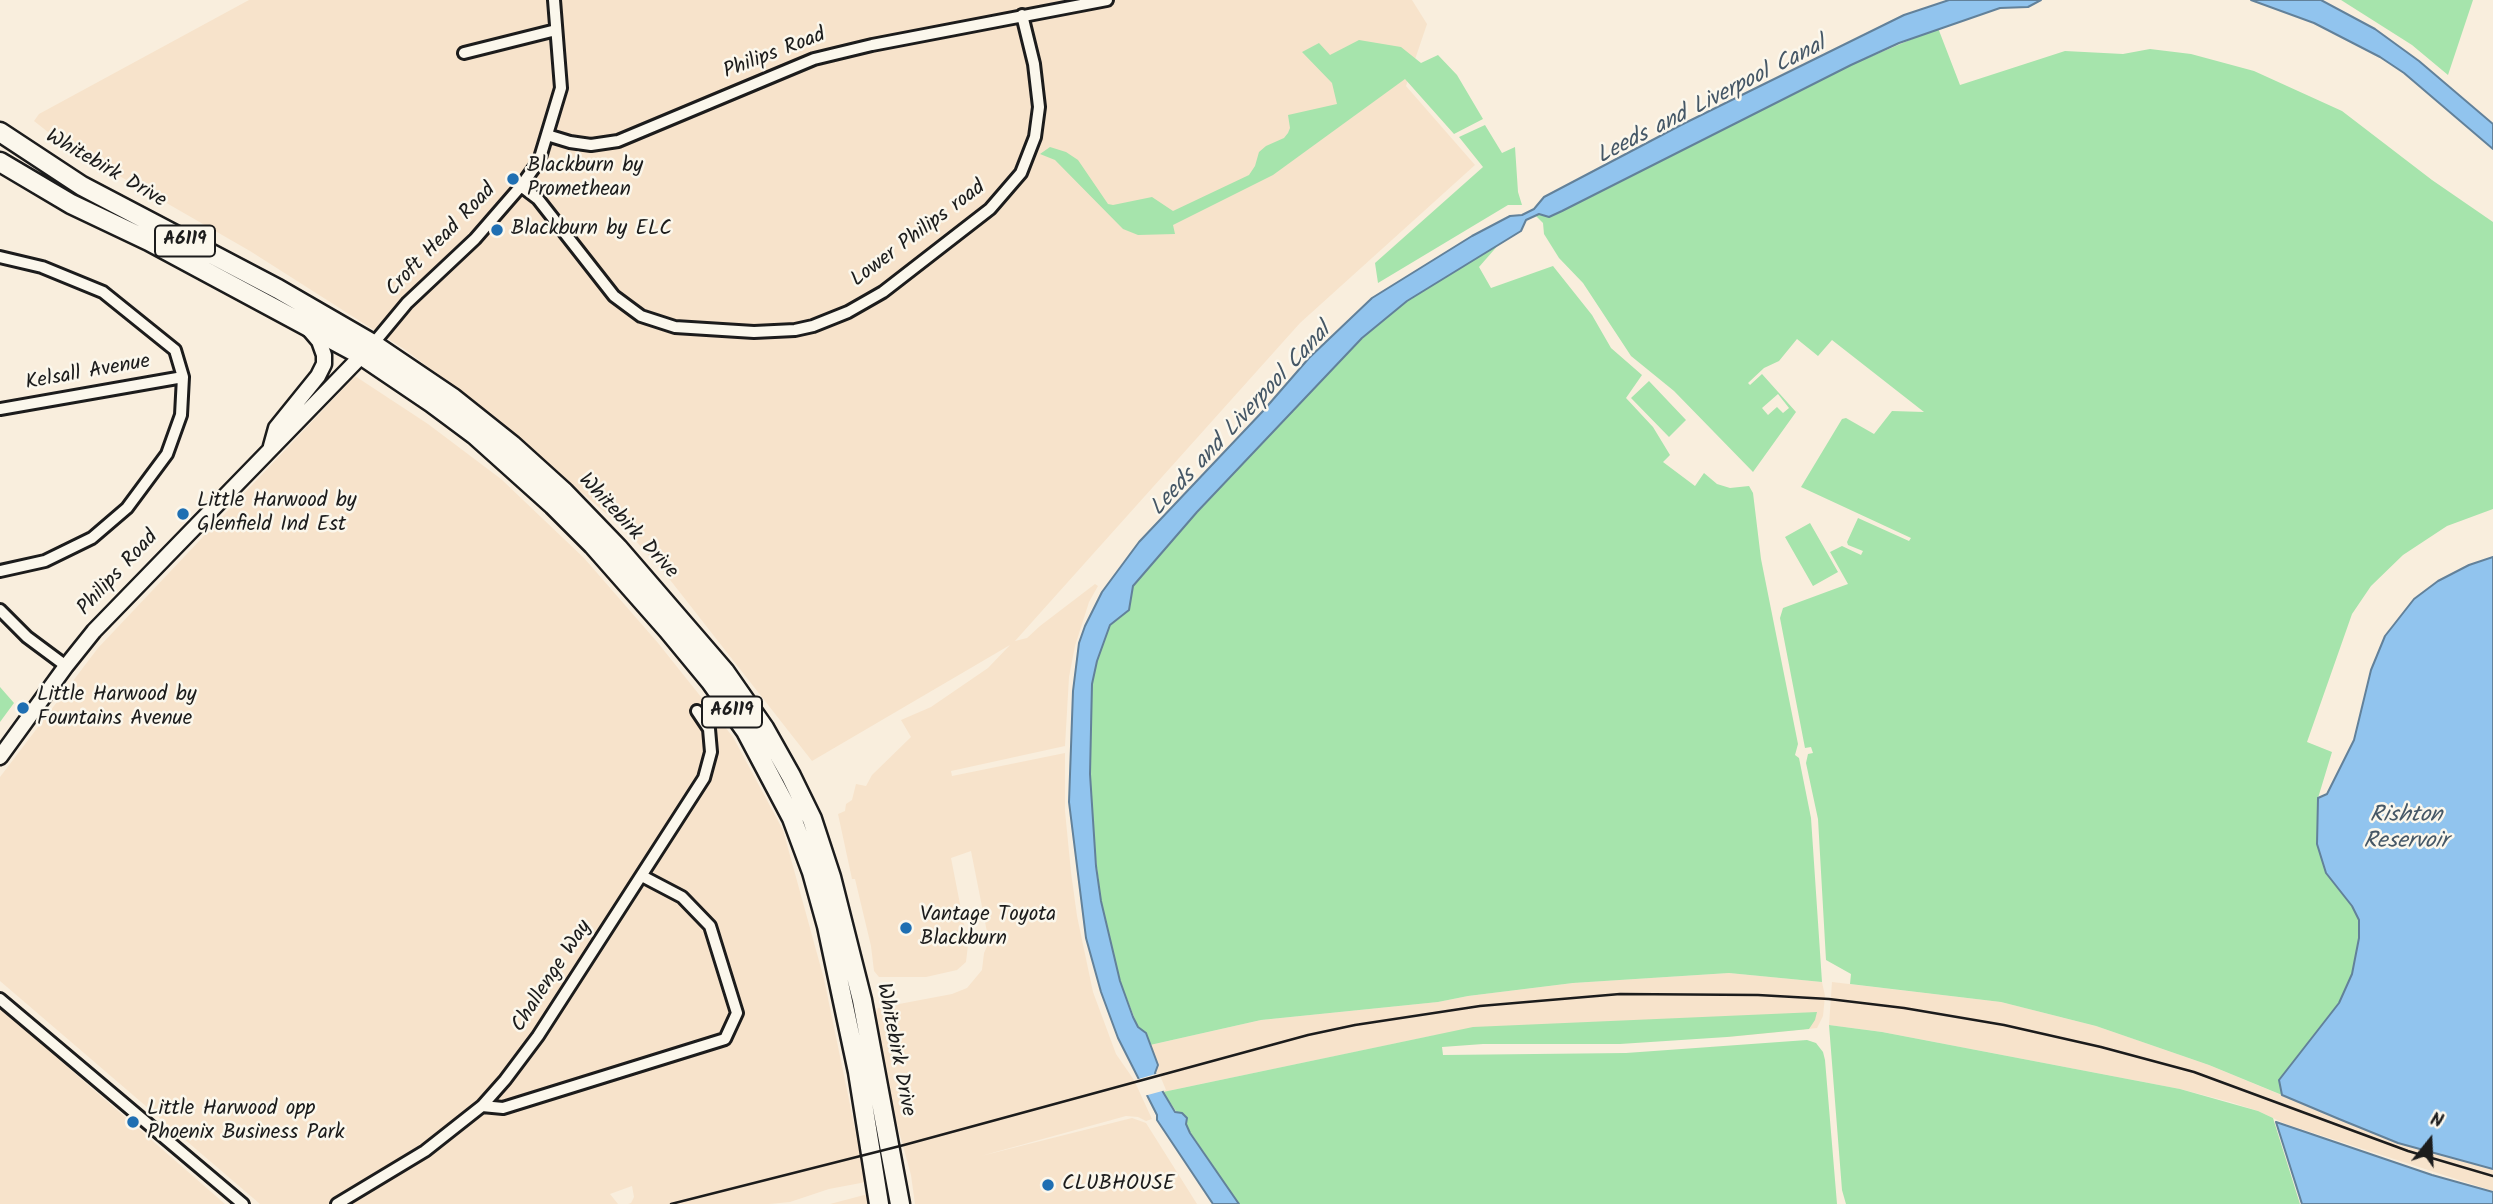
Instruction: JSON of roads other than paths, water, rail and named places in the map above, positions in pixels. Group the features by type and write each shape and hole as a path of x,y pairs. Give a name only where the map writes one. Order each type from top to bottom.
{"highway":[{"name":"Whitebirk Drive","path":"0,132 82,186 278,289 367,350 481,419 564,492 618,548 716,662 764,728 811,819 831,877 862,1000 900,1204"},
{"name":"Whitebirk Drive","path":"0,162 71,204 149,241 306,326 367,350 475,435 553,505 593,545 668,630 711,682 746,731 792,818 827,926 858,1072 879,1204"}],"street":[{"name":"Croft Head Road","path":"367,350 407,303 475,239 522,186 539,161 561,88 554,0"},
{"name":"Philips Road","path":"547,135 591,145 618,141 814,59 1107,0"},
{"name":"Lower Philips road","path":"522,186 538,199 614,296 641,316 675,327 754,332 795,330 813,326 848,312 883,292 990,209 1020,173 1035,137 1039,107 1034,64 1022,15"},
{"path":"464,52 556,30"},
{"path":"0,257 42,267 103,292 175,350 183,377 181,415 167,454 127,508 92,538 45,561 0,571"},
{"path":"271,448 276,428 318,376 324,364 319,341 306,326"},
{"name":"Philips Road","path":"0,757 94,631 367,350"},
{"name":"Kelsall Avenue","path":"0,409 183,377"},
{"path":"0,610 26,637 66,666"},
{"name":"Challenge Way","path":"337,1204 425,1151 482,1106 538,1036 704,778 712,752 709,729 697,710"},
{"path":"482,1106 503,1108 725,1039 737,1013 710,926 682,897 642,876"},
{"path":"0,999 243,1204"}],"water":[{"path":"1949,0 2041,0 2028,7 2000,8 1899,43 1562,211 1549,217 1539,214 1526,220 1521,231 1407,301 1362,338 1197,512 1133,586 1129,610 1110,625 1092,684 1090,774 1096,866 1101,901 1120,981 1138,1027 1146,1033 1158,1065 1155,1073 1163,1092 1175,1112 1182,1113 1187,1118 1186,1124 1190,1133 1239,1204 1213,1204 1157,1120 1157,1115 1118,1038 1101,992 1086,938 1069,802 1073,691 1079,643 1102,592 1139,542 1263,411 1309,358 1372,298 1472,236 1510,216 1522,215 1534,209 1544,197 1681,125 1904,15"},
{"path":"2251,0 2321,0 2375,29 2419,61 2493,124 2493,149 2404,73 2380,57 2314,23"},
{"name":"Rishton Reservoir","path":"2493,557 2493,1169 2398,1143 2339,1119 2282,1095 2279,1080 2339,1003 2352,974 2359,938 2359,920 2352,906 2326,873 2317,844 2318,798 2327,794 2354,740 2371,670 2385,636 2414,599 2438,581 2469,565"},
{"path":"2276,1122 2432,1175 2493,1192 2493,1204 2302,1204"}],"railway":[{"path":"671,1204 904,1145 1308,1035 1480,1006 1620,994 1758,995 1829,999 1904,1008 2004,1025 2194,1072 2408,1151 2493,1176"}],"place":[{"name":"Blackburn by Promethean","path":"513,179"},
{"name":"Blackburn by ELC","path":"497,230"},
{"name":"Little Harwood by Glenfield Ind Est","path":"183,514"},
{"name":"Little Harwood by Fountains Avenue","path":"23,708"},
{"name":"Vantage Toyota Blackburn","path":"906,928"},
{"name":"Little Harwood opp Phoenix Business Park","path":"133,1122"},
{"name":"CLUBHOUSE","path":"1048,1185"}],"water label":[{"name":"Leeds and Liverpool Canal","path":"1712,102"},
{"name":"Leeds and Liverpool Canal","path":"1242,421"}]}
